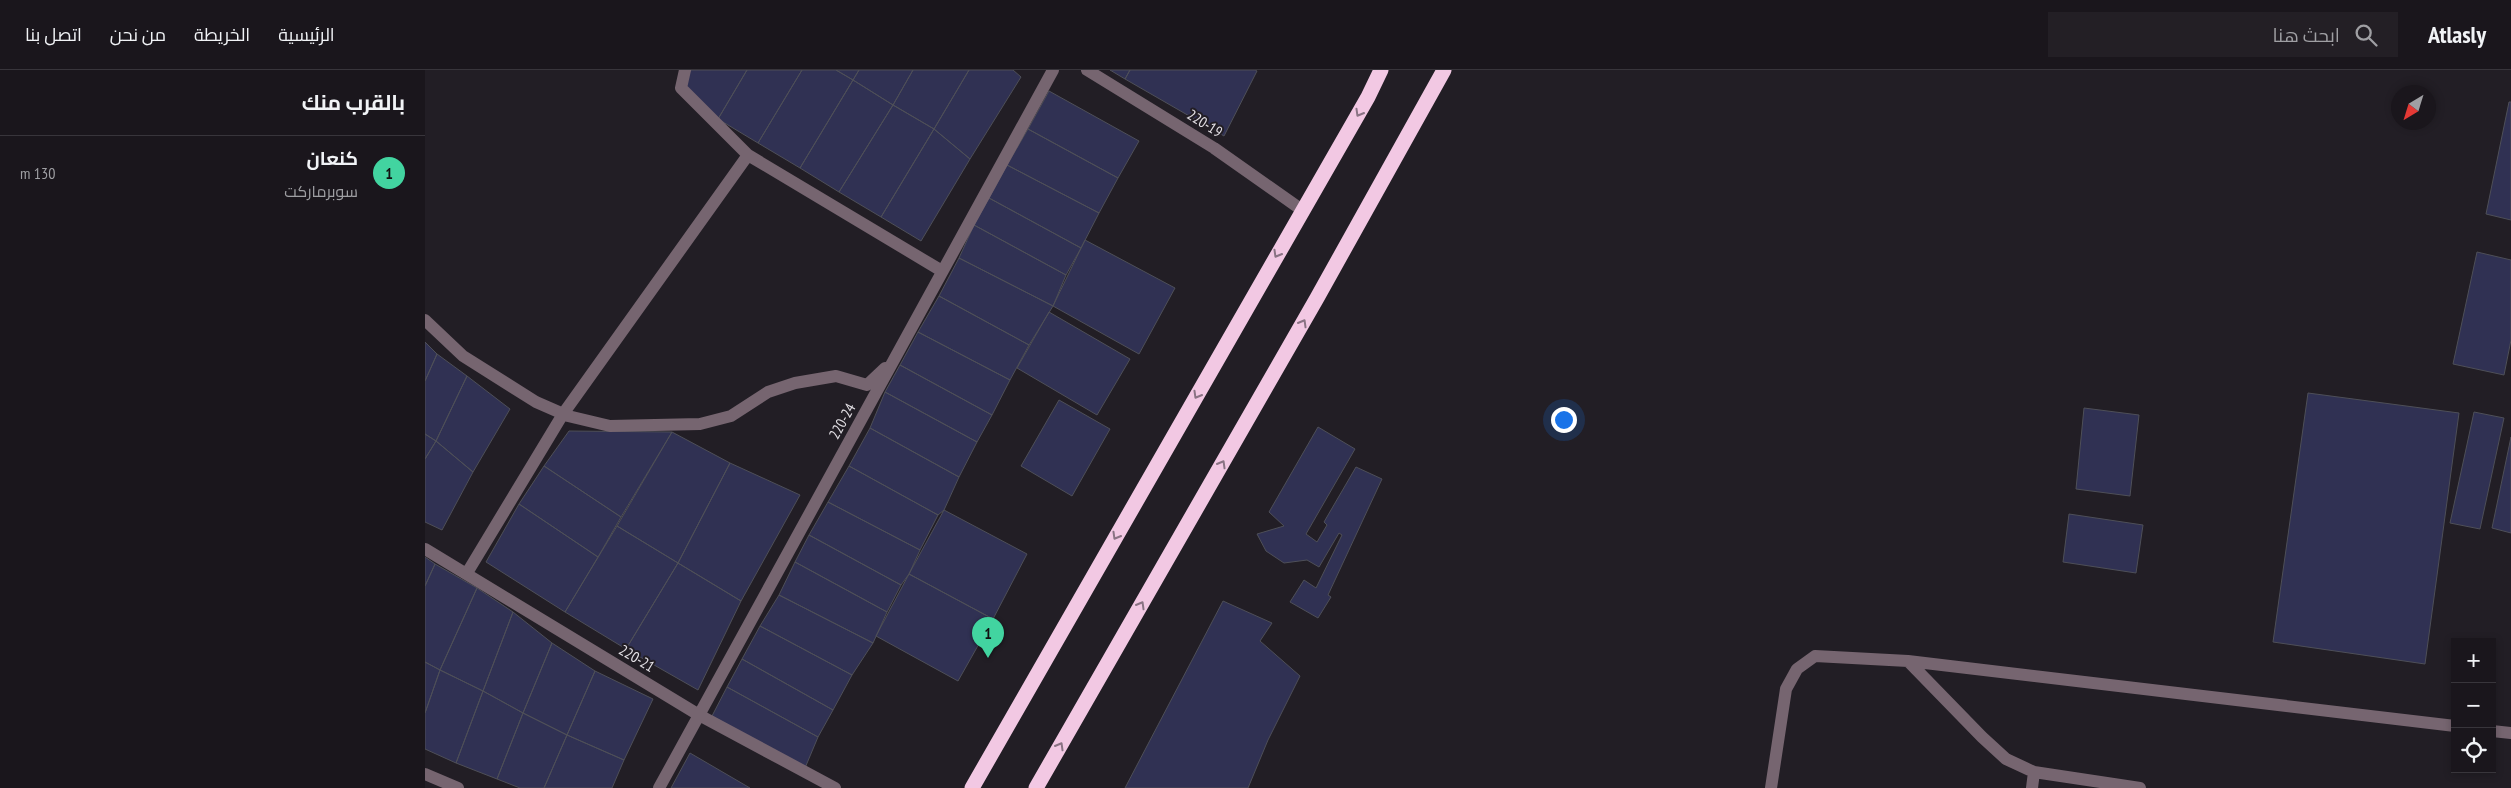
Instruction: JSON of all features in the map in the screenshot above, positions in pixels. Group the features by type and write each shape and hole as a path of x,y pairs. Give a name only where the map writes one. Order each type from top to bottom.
{"highway":[{"path":"972,788 1368,97 1381,70"},
{"path":"1036,788 1327,281 1444,70"}],"street":[{"path":"685,70 681,88 748,155 942,271"},
{"name":"220-24","path":"659,788 1053,70"},
{"name":"220-19","path":"1087,70 1214,148 1302,210"},
{"path":"467,573 563,414 748,155"},
{"path":"425,320 463,356 536,402 563,414 611,426 700,424 731,416 768,392 795,383 835,376 867,384 894,360"},
{"name":"220-21","path":"425,549 699,715 835,788"},
{"path":"1771,788 1786,688 1797,669 1815,656 1908,661 2451,726"},
{"path":"1908,661 2006,759 2034,772 2140,788"},
{"path":"2496,731 2511,733"},
{"path":"2032,788 2034,772"},
{"path":"425,774 457,788"}],"building":[{"path":"691,70 747,70 718,119 681,88"},
{"path":"747,70 802,70 758,143 718,119"},
{"path":"802,70 836,70 853,80 800,168 758,143"},
{"path":"836,70 859,70 853,80"},
{"path":"859,70 913,70 893,105 853,80"},
{"path":"913,70 969,70 934,129 893,105"},
{"path":"969,70 1013,70 1021,77 970,159 934,129"},
{"path":"1110,70 1130,70 1125,79"},
{"path":"1130,70 1257,71 1224,136 1125,79"},
{"path":"853,80 893,105 839,192 800,168"},
{"path":"1049,91 1139,141 1118,178 1028,129"},
{"path":"2509,102 2511,102 2511,220 2486,214"},
{"path":"893,105 934,129 881,217 839,192"},
{"path":"934,129 970,159 921,241 881,217"},
{"path":"1028,129 1118,178 1099,213 1007,165"},
{"path":"1007,165 1099,213 1081,248 989,198"},
{"path":"989,198 1081,248 1066,275 974,225"},
{"path":"974,225 1066,275 1053,306 959,258"},
{"path":"1085,240 1175,288 1139,354 1053,306"},
{"path":"2477,252 2511,260 2511,340 2504,375 2453,364"},
{"path":"959,258 1053,306 1029,345 939,296"},
{"path":"939,296 1029,345 1010,380 918,332"},
{"path":"1049,312 1130,359 1097,415 1017,368"},
{"path":"918,332 1010,380 992,415 900,365"},
{"path":"425,342 437,354 425,381"},
{"path":"437,354 467,376 436,441 425,434 425,381"},
{"path":"900,365 992,415 977,442 885,392"},
{"path":"467,376 510,409 473,472 436,441"},
{"path":"885,392 977,442 959,477 870,428"},
{"path":"2308,393 2459,413 2425,664 2273,642"},
{"path":"1059,400 1110,429 1072,496 1021,466"},
{"path":"2084,408 2139,415 2130,496 2076,489"},
{"path":"2474,412 2504,418 2480,529 2450,523"},
{"path":"1318,427 1355,449 1306,534 1317,542 1327,525 1324,522 1356,467 1382,479 1328,595 1331,597 1318,618 1290,602 1304,580 1316,588 1342,535 1339,533 1319,567 1307,560 1284,563 1266,551 1257,534 1284,526 1269,512"},
{"path":"870,428 959,477 944,510 938,515 849,466"},
{"path":"569,431 672,432 621,517 544,466"},
{"path":"672,432 730,463 678,563 617,526"},
{"path":"425,434 436,441 425,459"},
{"path":"2511,437 2511,533 2492,528"},
{"path":"436,441 473,472 442,530 425,522 425,459"},
{"path":"730,463 800,495 741,601 678,563"},
{"path":"544,466 621,517 598,557 519,504"},
{"path":"849,466 938,515 920,550 828,502"},
{"path":"828,502 920,550 909,574 901,585 809,535"},
{"path":"519,504 598,557 565,612 486,562"},
{"path":"944,510 1027,554 993,619 909,574"},
{"path":"2069,514 2143,525 2136,573 2063,562"},
{"path":"617,526 678,563 626,649 565,612"},
{"path":"809,535 901,585 887,612 795,562"},
{"path":"425,557 435,564 425,586"},
{"path":"795,562 887,612 873,643 779,595"},
{"path":"678,563 741,601 698,690 626,649"},
{"path":"435,564 477,588 440,670 425,662 425,586"},
{"path":"909,574 993,619 958,681 876,636"},
{"path":"477,588 513,612 483,691 440,670"},
{"path":"779,595 873,643 852,675 760,626"},
{"path":"1223,601 1272,623 1260,641 1300,676 1268,740 1248,788 1125,788"},
{"path":"513,612 552,643 523,713 483,691"},
{"path":"760,626 852,675 833,710 742,659"},
{"path":"552,643 595,671 567,735 523,713"},
{"path":"742,659 833,710 818,737 727,687"},
{"path":"425,662 440,670 425,713"},
{"path":"440,670 483,691 456,763 425,749 425,713"},
{"path":"595,671 653,699 624,760 567,735"},
{"path":"727,687 818,737 805,768 712,716"},
{"path":"483,691 523,713 497,779 456,763"},
{"path":"523,713 567,735 544,788 520,788 497,779"},
{"path":"567,735 624,760 612,788 544,788"},
{"path":"690,753 750,788 671,788"}],"place":[{"name":"كنعان","path":"988,658"}]}
